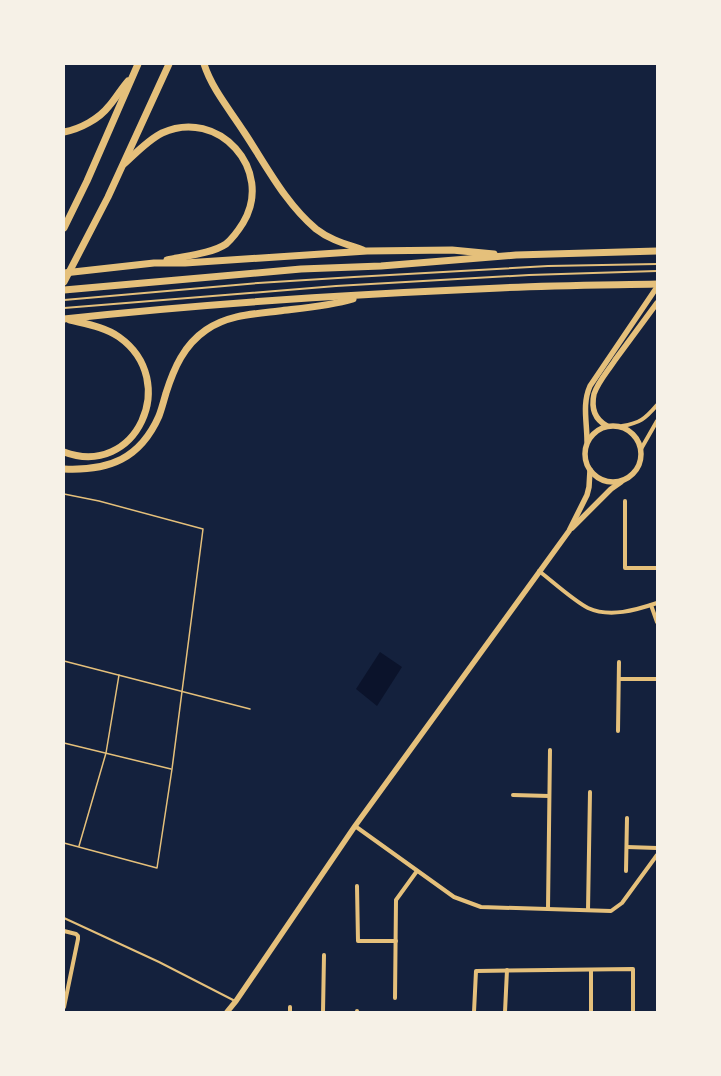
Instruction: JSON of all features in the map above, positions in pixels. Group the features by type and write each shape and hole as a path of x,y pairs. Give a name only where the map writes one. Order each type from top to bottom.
{"highway":[{"path":"64,228 87,181 138,64"},
{"path":"64,282 124,164 169,64"},
{"path":"204,64 223,101 297,210 307,221 325,236 367,251"},
{"path":"64,132 77,129 97,117 108,107 133,75"},
{"path":"64,273 154,263 217,249 226,244 236,234 249,209 252,195 252,184 247,163 241,154 227,140 204,129 194,127 180,128 162,133 124,164"},
{"path":"154,263 185,263 367,251 452,250 516,256"},
{"path":"64,290 300,270 516,256 653,251"},
{"path":"65,318 222,304 369,295 501,288 657,285"},
{"path":"64,469 91,469 113,464 131,454 140,446 159,416 171,378 182,356 197,336 214,325 227,319 336,304 369,295"},
{"path":"64,452 77,456 92,456 112,451 123,444 134,434 140,425 148,402 149,392 143,365 127,343 115,334 108,331 65,318"}],"main road":[{"path":"623,481 608,482 601,480 590,470 586,463 585,455 587,443 585,407 587,395 590,386 657,285"},
{"path":"606,426 596,418 593,410 593,400 597,388 657,303"},
{"path":"228,1012 355,826 539,571 569,531 611,489 635,472 642,458 640,443 636,436 630,430 622,426 606,426 594,433 587,443"},
{"path":"569,531 587,495 590,470"}],"street":[{"path":"622,426 645,418 657,405"},
{"path":"641,449 657,421"},
{"path":"625,501 625,568 657,568"},
{"path":"539,571 588,608 602,612 633,611 657,603"},
{"path":"652,605 657,622"},
{"path":"618,731 619,662"},
{"path":"619,679 657,679"},
{"path":"548,909 550,750"},
{"path":"588,910 590,792"},
{"path":"513,795 549,796"},
{"path":"626,871 628,818"},
{"path":"355,826 454,897 481,907 611,911 622,903 657,855"},
{"path":"627,847 657,848"},
{"path":"395,998 396,900 417,871"},
{"path":"357,886 358,941 396,941"},
{"path":"64,931 76,934 78,936 64,1007"},
{"path":"323,1012 324,954"},
{"path":"474,1012 476,971 634,969 633,1012"},
{"path":"505,1012 507,970"},
{"path":"591,970 591,1012"}],"lane":[{"path":"64,300 258,283 354,277 548,266 657,264"},
{"path":"64,308 269,290 529,275 656,271"},
{"path":"64,918 159,962 236,1001"}],"path":[{"path":"64,494 99,501 203,529 172,769 157,868 64,843"},
{"path":"64,661 250,709"},
{"path":"78,847 106,753 119,675"},
{"path":"64,743 172,769"}],"water":[{"path":"380,652 402,667 377,706 356,689"}]}
